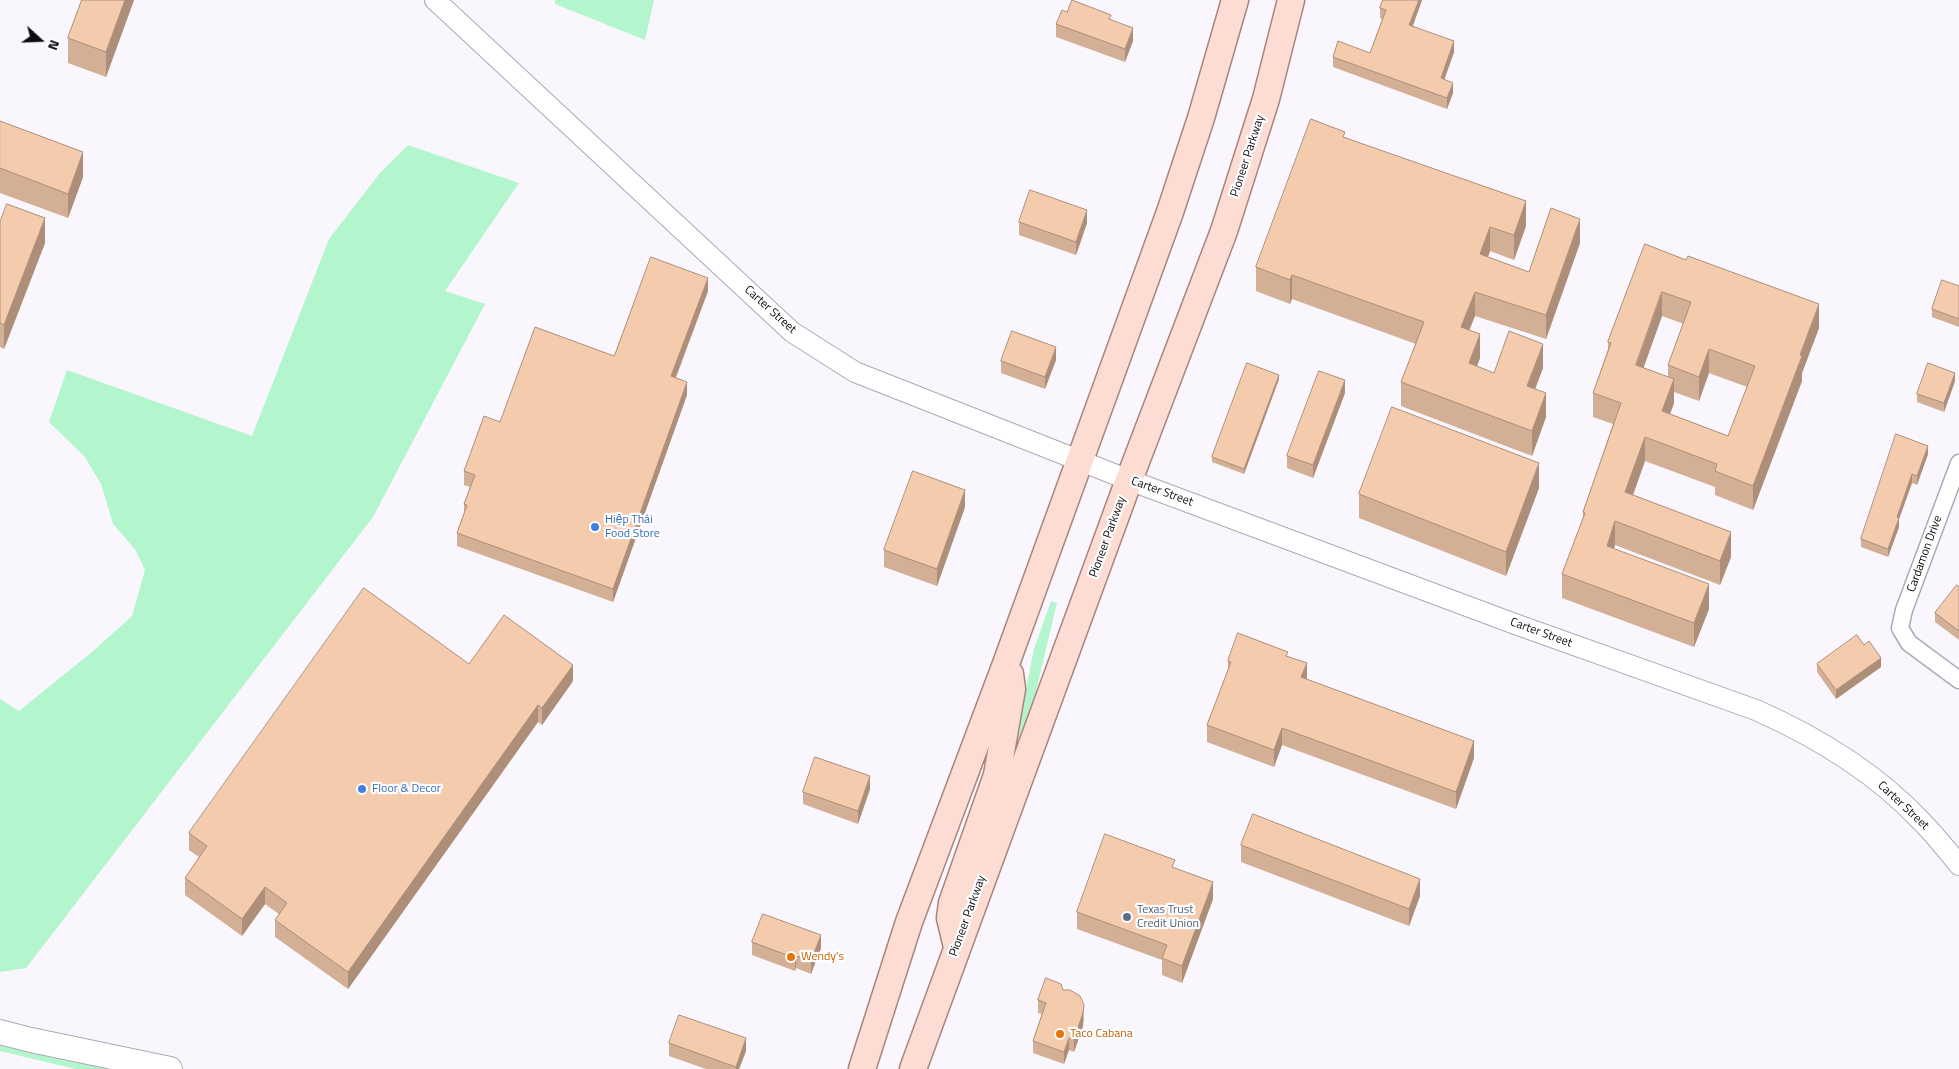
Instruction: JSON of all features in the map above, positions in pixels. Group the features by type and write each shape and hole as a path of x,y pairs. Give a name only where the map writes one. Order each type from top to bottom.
{"main road":[{"path":"848,1069 865,1059 909,922 1007,661 1170,212 1203,110 1235,0"},
{"name":"Pioneer Parkway","path":"917,1064 957,947 1129,480 1224,231 1266,99 1291,0"},
{"path":"957,947 950,918 952,904 997,775 1012,689 1007,661"},
{"path":"0,1032 170,1069"}],"street":[{"name":"Carter Street","path":"435,0 792,332 855,372 1129,480 1515,624 1756,710 1794,727 1866,772 1921,820 1959,865"},
{"name":"Cardamon Drive","path":"1959,463 1904,610 1900,628 1909,643 1959,680"}],"green space":[{"path":"555,0 654,0 645,40 555,4"},
{"path":"408,145 519,183 445,291 485,304 373,517 26,968 0,972 0,699 19,711 92,652 132,616 145,570 135,549 113,524 101,484 85,457 49,422 67,370 252,436 329,239 380,173"},
{"path":"1051,601 1057,603 1035,695 1021,740 1016,739 1034,649"},
{"path":"0,1044 110,1069 75,1069 0,1051"}],"building":[{"path":"82,0 125,0 106,52 68,38"},
{"path":"1072,0 1111,15 1109,19 1133,28 1125,49 1056,24 1062,10 1067,12"},
{"path":"1383,0 1419,0 1409,25 1454,41 1441,78 1453,83 1447,98 1333,57 1338,41 1370,53 1386,10 1380,8"},
{"path":"1311,119 1345,132 1343,137 1526,201 1514,235 1490,227 1480,254 1529,272 1551,208 1580,219 1546,315 1475,292 1461,327 1480,334 1469,363 1494,373 1509,331 1543,344 1527,386 1546,393 1532,431 1401,382 1424,322 1292,275 1290,280 1256,267"},
{"path":"0,121 83,152 68,194 0,168"},
{"path":"1030,190 1087,210 1076,242 1019,222"},
{"path":"7,204 45,218 4,325 0,323 0,222"},
{"path":"1645,244 1686,260 1688,256 1819,304 1800,355 1802,356 1753,486 1715,471 1717,464 1645,437 1625,492 1731,532 1720,561 1615,521 1607,546 1709,584 1694,623 1562,574 1585,513 1583,512 1621,403 1593,393 1611,343 1608,342","holes":["1662,292 1691,302 1668,365 1699,377 1709,349 1755,366 1728,436 1662,411 1674,379 1636,365"]},
{"path":"651,257 708,278 671,376 687,382 613,589 457,533 467,505 464,504 475,475 464,471 484,416 500,422 535,327 614,356"},
{"path":"1942,280 1959,286 1959,319 1932,309"},
{"path":"1012,331 1056,347 1045,377 1001,361"},
{"path":"1247,363 1279,375 1244,469 1212,457"},
{"path":"1928,363 1955,373 1944,403 1917,394"},
{"path":"1319,371 1345,380 1313,465 1287,456"},
{"path":"1392,407 1539,463 1506,552 1359,494"},
{"path":"1896,434 1928,446 1917,476 1912,474 1888,549 1861,539"},
{"path":"913,471 965,490 937,569 884,550"},
{"path":"1957,585 1959,587 1959,631 1935,613"},
{"name":"Floor & Decor","path":"364,588 469,664 504,615 573,665 542,708 538,705 348,972 275,920 287,903 265,887 242,919 185,878 207,846 189,833"},
{"path":"1238,633 1288,652 1286,656 1307,663 1301,677 1474,741 1456,792 1282,728 1274,750 1207,725 1231,662 1228,661"},
{"path":"1857,635 1864,645 1869,641 1881,658 1836,690 1817,664"},
{"path":"815,757 870,776 858,811 803,792"},
{"path":"1253,814 1420,879 1409,909 1241,845"},
{"name":"Texas Trust Credit Union","path":"1105,834 1175,860 1172,867 1213,882 1182,966 1162,958 1167,945 1077,912"},
{"path":"763,914 821,935 811,961 796,956 795,958 752,942"},
{"name":"Taco Cabana","path":"1046,978 1061,984 1063,990 1070,990 1080,996 1084,1005 1074,1039 1069,1038 1064,1052 1033,1041 1046,1003 1038,1000"},
{"path":"679,1015 746,1038 736,1067 669,1043"}],"place":[{"name":"Hiệp Thái Food Store","path":"595,527"},
{"name":"Floor & Decor","path":"362,789"},
{"name":"Texas Trust Credit Union","path":"1127,917"},
{"name":"Wendy's","path":"791,957"},
{"name":"Taco Cabana","path":"1060,1034"}]}
